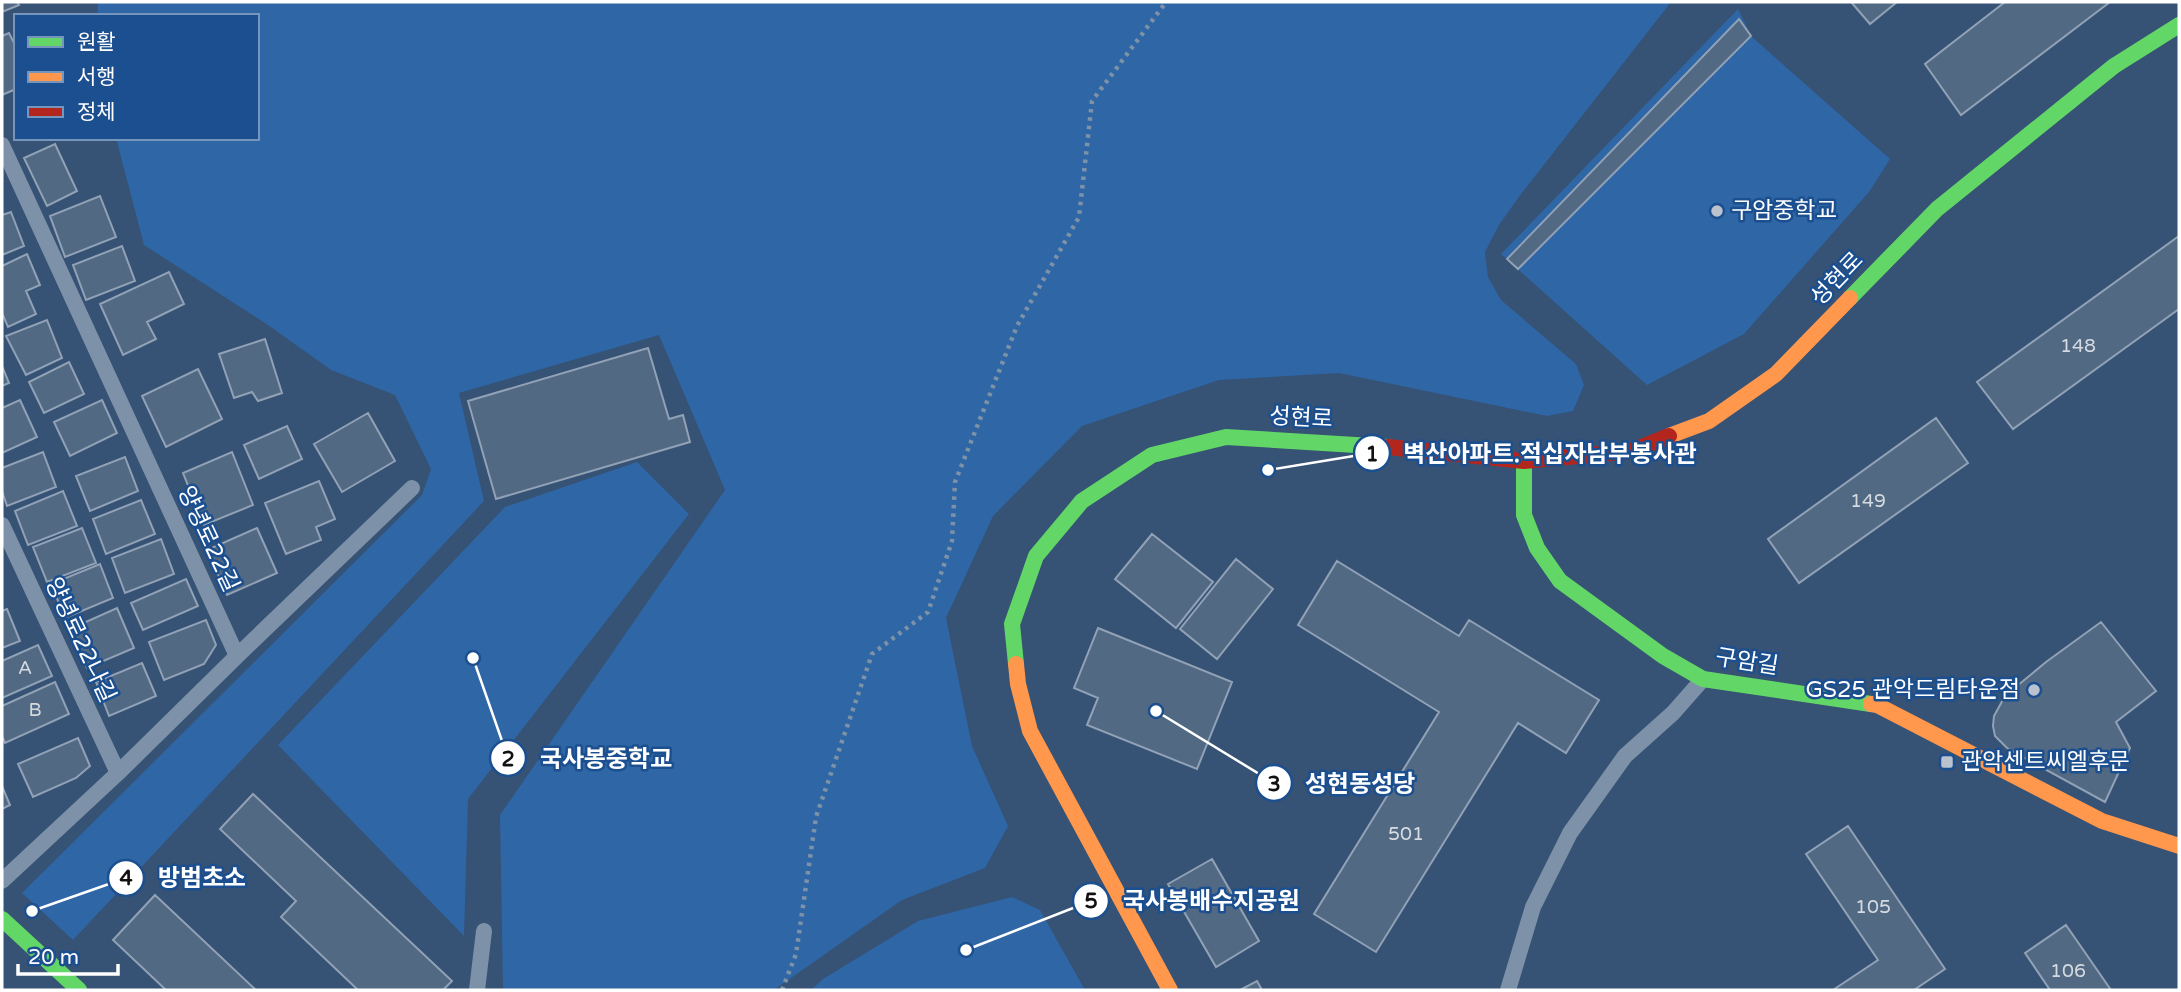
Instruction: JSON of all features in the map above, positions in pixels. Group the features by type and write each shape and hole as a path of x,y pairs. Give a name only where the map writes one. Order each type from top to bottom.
{"street":[{"name":"성현로","path":"1170,990 1030,731 1018,684 1012,624 1036,556 1082,502 1152,455 1226,437 1359,444 1524,461 1632,451 1709,421 1776,374 1937,209 2114,66 2179,25"},
{"name":"구암길","path":"1524,461 1524,515 1537,548 1560,581 1663,656 1703,679 1877,705 2102,821 2179,846"},
{"path":"2,919 79,990"}],"lane":[{"name":"양녕로22길","path":"2,145 237,656"},
{"path":"2,881 118,773 412,488"},
{"name":"양녕로22나길","path":"2,525 118,773"},
{"path":"1508,990 1533,907 1570,833 1625,756 1672,713 1703,679"},
{"path":"477,990 484,932"}],"path":[{"path":"782,990 796,954 816,817 872,654 928,612 952,541 955,482 1017,326 1079,217 1092,101 1166,2"}],"shaded area":[{"path":"98,2 1671,2 1521,194 1499,225 1485,252 1488,277 1501,300 1576,364 1584,385 1573,411 1547,416 1339,373 1219,380 1082,426 993,516 946,618 972,746 1008,826 985,868 902,900 774,990 503,990 500,815 725,490 659,335 459,393 484,501 73,940 22,893 422,495 431,469 395,395 331,370 268,325 144,245 117,140 259,140 259,14 97,14"},
{"name":"구암중학교","path":"1738,9 1751,36 1890,159 1869,192 1744,334 1647,385 1501,254"},
{"path":"637,462 689,514 468,799 464,936 278,745 505,507"},
{"path":"1012,897 1040,910 1085,990 811,990 823,979 918,921"}],"building":[{"path":"2,2 17,2 19,5 2,12"},
{"path":"1851,2 1897,2 1870,24"},
{"path":"2005,2 2110,2 1961,115 1925,64"},
{"path":"1739,19 1751,36 1518,269 1507,259"},
{"path":"9,33 14,43 14,90 2,95 2,36"},
{"path":"55,144 77,191 47,206 24,158"},
{"path":"100,196 116,237 65,257 50,216"},
{"path":"11,212 24,246 2,255 2,215"},
{"path":"2179,236 2179,309 2013,429 1977,382"},
{"path":"122,246 135,281 86,300 73,265"},
{"path":"27,254 40,285 26,291 36,314 8,327 2,313 2,266"},
{"path":"169,272 184,304 147,322 156,339 123,355 100,304"},
{"path":"47,320 62,358 26,375 6,336"},
{"path":"265,339 282,393 258,401 252,392 234,398 219,354"},
{"path":"648,348 669,419 683,415 690,442 496,499 468,401"},
{"path":"69,362 84,394 44,413 29,382"},
{"path":"2,366 9,383 2,386"},
{"path":"198,369 222,419 166,447 142,396"},
{"path":"20,400 37,437 2,453 2,408"},
{"path":"102,400 117,433 70,456 54,422"},
{"path":"368,413 395,461 342,492 314,444"},
{"path":"1936,418 1968,463 1799,583 1768,539"},
{"path":"287,426 302,459 259,479 244,445"},
{"path":"43,452 56,487 7,506 2,491 2,468"},
{"path":"232,452 253,505 204,525 183,473"},
{"path":"125,457 138,491 90,511 76,476"},
{"path":"319,481 335,519 316,527 321,540 286,554 265,503"},
{"path":"63,491 77,526 28,545 15,511"},
{"path":"141,500 155,534 106,554 93,519"},
{"path":"82,528 96,563 47,582 33,547"},
{"path":"257,528 277,573 227,595 207,550"},
{"path":"1152,534 1213,582 1176,628 1115,579"},
{"path":"161,539 174,574 125,593 112,558"},
{"path":"1236,559 1273,589 1217,659 1180,629"},
{"path":"1337,561 1459,636 1469,620 1599,700 1566,753 1518,723 1376,952 1314,914 1439,712 1298,625"},
{"path":"100,564 113,598 65,618 51,584"},
{"path":"186,579 198,606 143,630 131,603"},
{"path":"117,608 134,648 87,668 70,629"},
{"path":"7,609 20,641 2,648 2,611"},
{"path":"206,620 216,645 204,664 164,680 149,642"},
{"path":"2101,622 2156,691 2116,722 2130,748 2105,802 2008,749 1995,736 1993,726 1994,716 2005,696"},
{"path":"1098,628 1232,682 1197,769 1087,725 1098,698 1074,688"},
{"path":"38,645 52,676 2,698 2,661"},
{"path":"142,663 156,696 109,716 96,682"},
{"path":"55,682 69,714 5,743 2,736 2,706"},
{"path":"78,738 90,766 76,778 33,797 18,764"},
{"path":"2,786 10,805 2,809"},
{"path":"253,794 452,981 443,990 358,990 281,917 296,901 220,829"},
{"path":"1848,826 1945,969 1914,990 1833,990 1878,960 1806,854"},
{"path":"1212,859 1259,941 1216,967 1168,884"},
{"path":"155,895 256,990 166,990 113,940"},
{"path":"2066,925 2111,990 2050,990 2025,953"},
{"path":"1257,981 1262,990 1240,990"}],"traffic: fast":[{"path":"1850,298 1937,209 2114,66 2179,25"},
{"path":"1016,664 1012,624 1036,556 1082,501 1152,455 1226,437 1388,447"},
{"path":"1524,461 1524,515 1537,548 1560,581 1663,656 1703,679 1871,704"},
{"path":"2,919 79,990"}],"traffic: slow":[{"path":"1669,436 1709,421 1776,374 1850,298"},
{"path":"1016,664 1018,684 1030,731 1170,990"},
{"path":"1871,704 2102,821 2179,846"}],"traffic: jam":[{"path":"1388,447 1524,461 1632,451 1669,436"}],"place":[{"name":"구암중학교","path":"1717,211"},
{"name":"벽산아파트.적십자남부봉사관","path":"1268,470"},
{"name":"국사봉중학교","path":"473,658"},
{"name":"GS25 관악드림타운점","path":"2034,690"},
{"name":"성현동성당","path":"1156,711"},
{"name":"관악센트씨엘후문","path":"1947,762"},
{"name":"방범초소","path":"32,911"},
{"name":"국사봉배수지공원","path":"966,950"}]}
